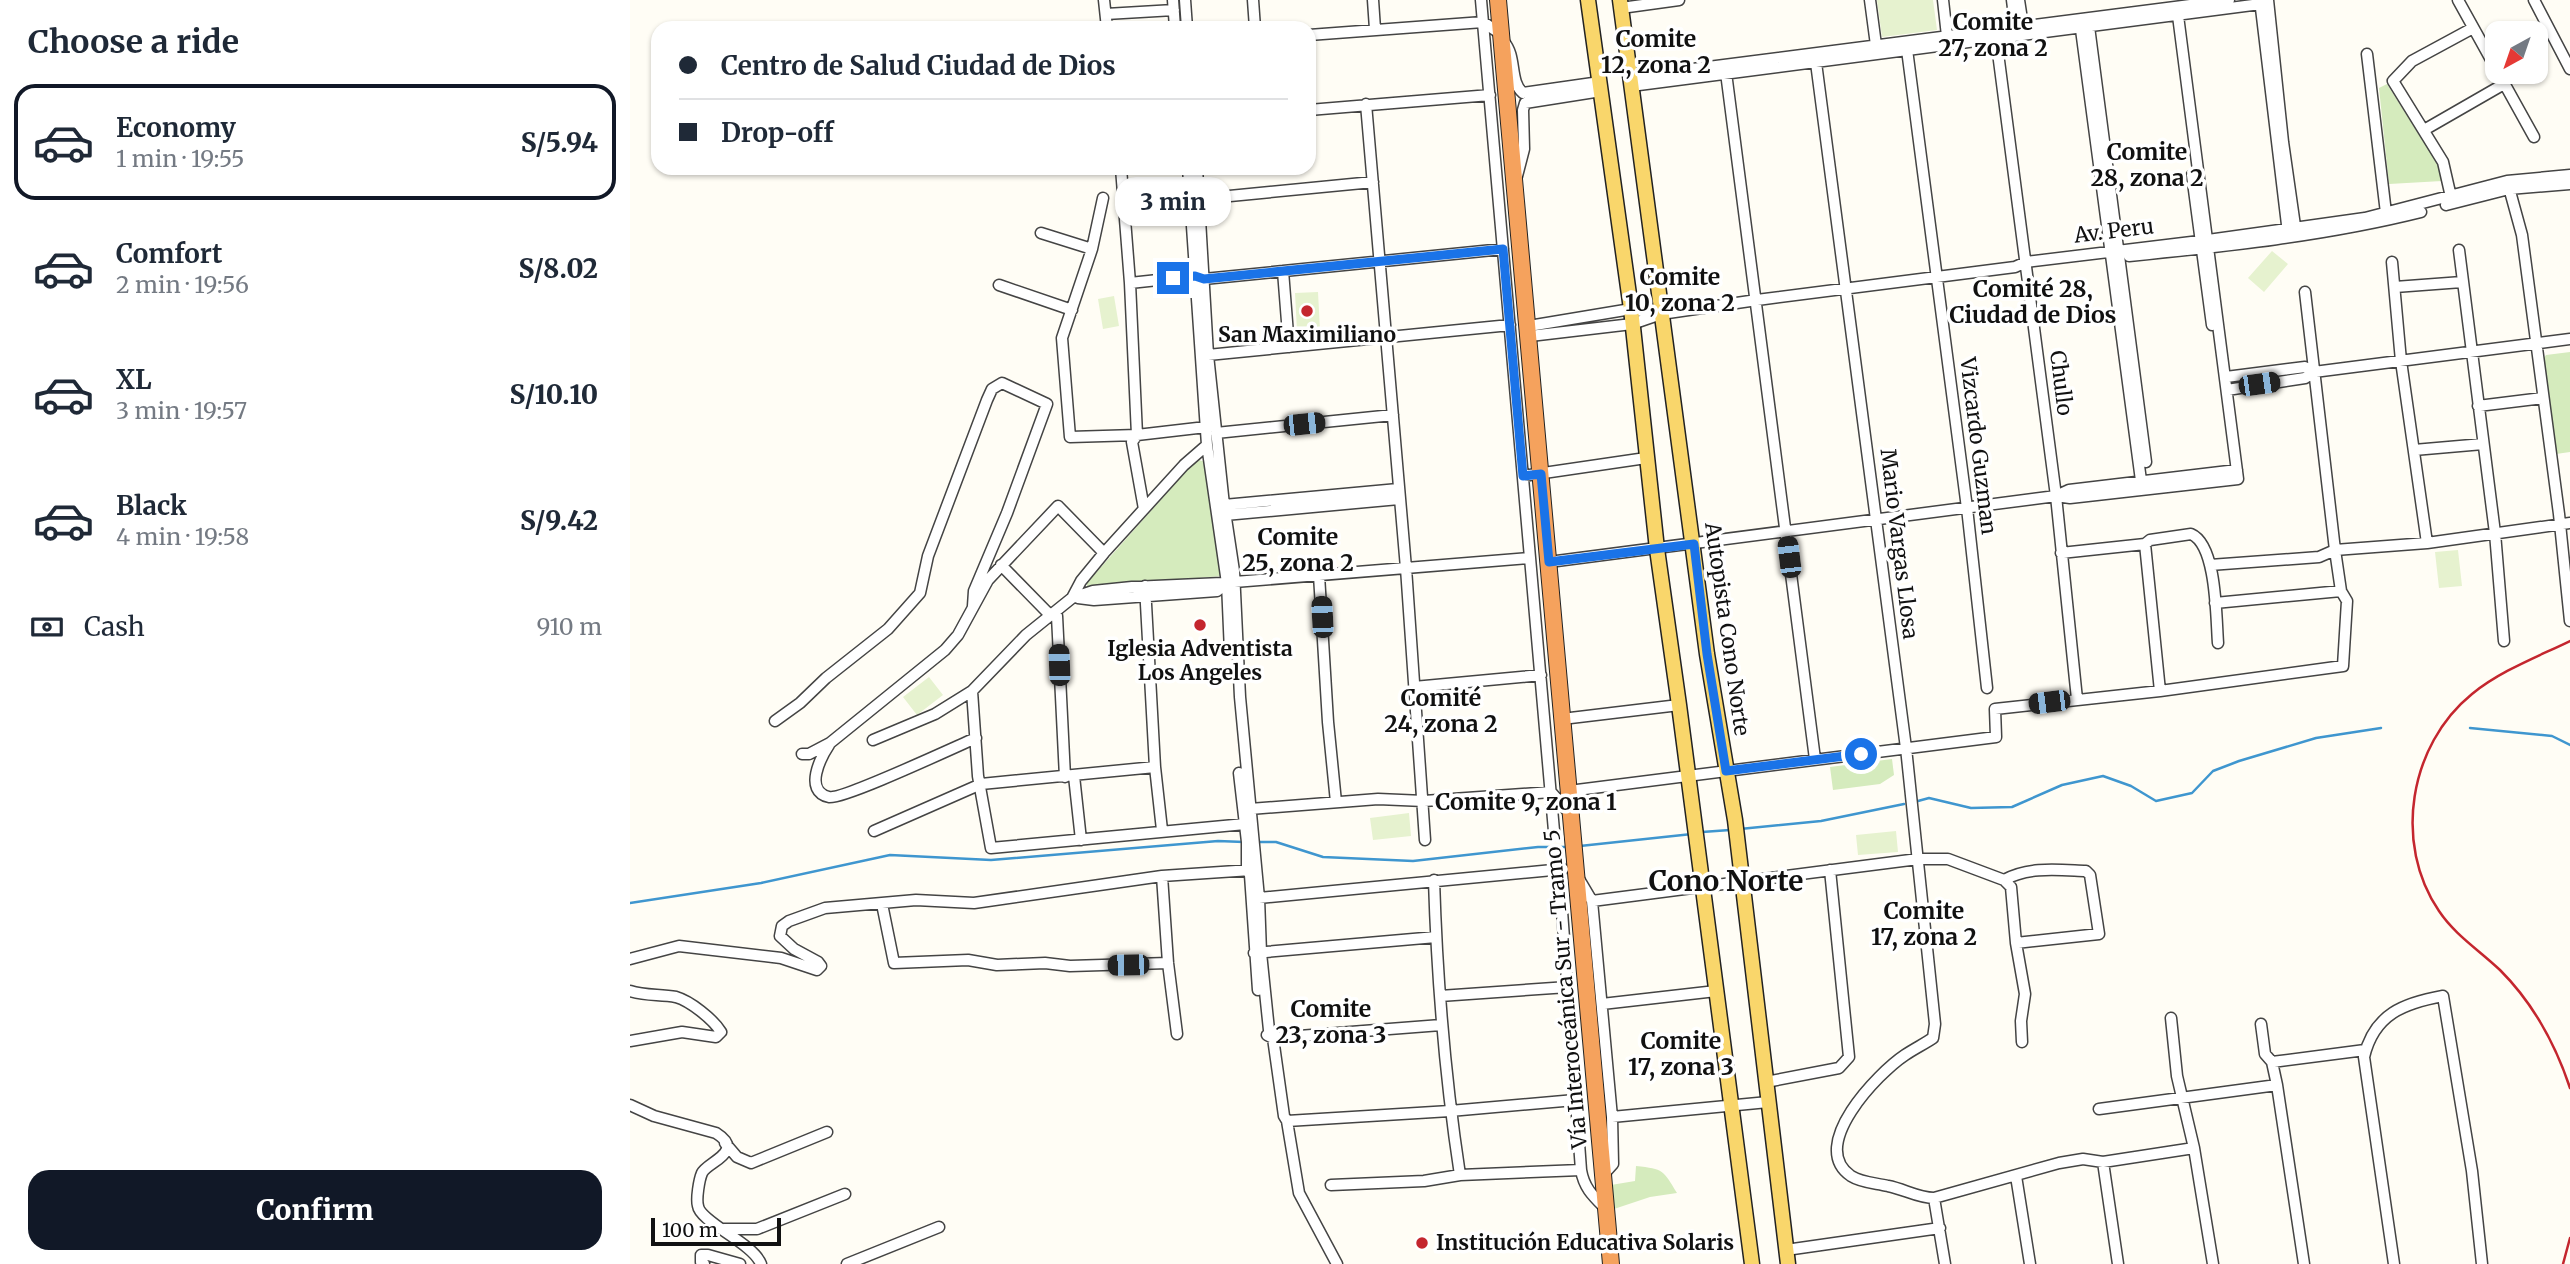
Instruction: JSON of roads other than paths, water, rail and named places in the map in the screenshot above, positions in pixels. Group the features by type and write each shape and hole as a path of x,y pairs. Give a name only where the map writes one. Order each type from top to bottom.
{"highway":[{"name":"Vía Interoceánica Sur - Tramo 5","path":"1498,0 1611,1264"}],"main road":[{"path":"1588,0 1631,317 1657,549 1752,1264"},
{"name":"Autopista Cono Norte","path":"1621,4 1707,654 1735,820 1787,1257"}],"street":[{"path":"1104,0 1106,21"},
{"path":"1185,0 1186,21"},
{"path":"1253,0 1254,21"},
{"path":"1373,0 1375,29"},
{"path":"1481,0 1554,831"},
{"path":"1621,4 1679,0"},
{"path":"1870,0 1876,45"},
{"path":"1942,0 1947,36"},
{"path":"2012,0 2019,29"},
{"path":"2019,29 2020,0"},
{"path":"2174,12 2229,0"},
{"path":"2458,0 2485,50"},
{"path":"2534,0 2570,69"},
{"path":"1630,82 1815,59 2019,29 2264,2 2292,232"},
{"path":"1106,14 1173,5"},
{"path":"2174,12 2232,474"},
{"path":"1316,34 1483,22 1501,37 1511,55 1518,89 1523,93 1600,87"},
{"path":"2085,23 2144,485"},
{"path":"2451,197 2445,166 2393,80 2412,61 2473,28"},
{"path":"1815,59 1876,45 1906,46 1947,36 1995,34"},
{"name":"Chullo","path":"1995,34 2022,266 2056,496 2077,699"},
{"name":"Vizcardo Guzman","path":"1906,46 1967,509 1987,688"},
{"path":"2367,54 2386,213"},
{"name":"Mario Vargas Llosa","path":"1815,59 1906,748 1935,1024 1933,1038 1905,1055 1862,1097 1839,1132 1836,1146 1842,1166 1849,1175 1860,1180 1897,1187 1924,1198 1934,1198"},
{"path":"1726,69 1815,760"},
{"path":"2424,130 2504,84 2534,138"},
{"path":"1514,188 1524,149 1525,103 1600,87"},
{"path":"1316,109 1490,95"},
{"path":"1366,104 1406,568 1425,840"},
{"path":"1122,175 1137,435 1132,442 1144,509"},
{"path":"1189,175 1208,355 1211,430 1207,445 1231,582 1233,698 1245,824 1251,870 1259,898 1257,953"},
{"path":"1197,175 1199,277 1211,430 1224,510 1231,582 1250,809 1250,875 1257,953 1299,1193 1338,1264"},
{"path":"2292,232 2508,185 2570,175"},
{"path":"1199,199 1373,182"},
{"path":"2292,232 2369,225 2508,185 2570,184"},
{"path":"2508,185 2522,235 2543,398 2565,523 2570,621"},
{"path":"1103,198 1091,249 1062,338 1070,437 1211,430 1393,415"},
{"name":"Av. Peru","path":"1529,331 2292,232"},
{"path":"1041,233 1091,249"},
{"path":"2204,244 2226,377 2232,474"},
{"path":"1130,283 1503,249"},
{"path":"2459,250 2495,533 2504,641"},
{"path":"2392,262 2401,361 2427,543"},
{"path":"1283,271 1289,347"},
{"path":"2395,288 2462,282"},
{"path":"999,285 1072,310"},
{"path":"1569,791 1996,737 1995,709 2160,691 2343,666 2347,601 2341,591 2335,550 2305,292"},
{"path":"1208,355 1510,325"},
{"path":"2227,390 2305,378 2314,372 2570,339"},
{"path":"2226,377 2305,368 2314,372"},
{"path":"775,720 800,703 826,678 881,636 920,593 929,556 992,388 1002,383 1047,404 1007,513 974,591 973,606"},
{"path":"2478,406 2543,398"},
{"path":"2414,450 2483,444"},
{"path":"1072,598 1081,581 1104,553 1184,465 1207,445"},
{"path":"1523,476 1646,458"},
{"path":"1549,562 1967,509 2056,496 2069,490 2144,485 2232,474"},
{"path":"1224,510 1399,494"},
{"path":"802,754 809,754 830,743 945,650 958,635 988,580 1058,506 1104,553"},
{"path":"2210,565 2319,557 2335,550 2427,543 2565,523"},
{"path":"2061,553 2145,544 2150,540 2191,534 2205,550 2210,565 2218,643"},
{"path":"2145,544 2160,691"},
{"path":"873,740 935,714 972,691 1049,614 1072,598 1093,591 1217,591 1231,582 1530,558"},
{"path":"1001,565 1049,614 1057,616 1069,777 1081,840"},
{"path":"1319,575 1336,802"},
{"path":"1145,591 1155,767 1162,830"},
{"path":"2215,603 2341,591"},
{"path":"1414,687 1541,675"},
{"path":"972,691 978,776 991,848 1245,824"},
{"path":"1562,719 1679,705"},
{"path":"830,743 818,762 816,778 825,796 832,797 870,785 976,738"},
{"path":"874,831 981,785 1155,767"},
{"path":"1250,809 1378,799 1424,801 1551,792"},
{"path":"1551,792 1571,815"},
{"path":"1592,901 1918,859 1948,859 2004,880 2011,887 2016,943 2025,994 2022,1042"},
{"path":"1259,898 1559,870 1576,866 1592,901 1602,1004 1612,1117 1613,1164 1604,1174"},
{"path":"2004,880 2015,874 2047,869 2086,871 2090,875 2099,934 2016,943"},
{"path":"630,959 679,946 780,958 817,970 821,967 818,962 794,949 780,936 782,926 798,916 825,908 916,900 974,903 1162,876 1251,870"},
{"path":"1559,870 1581,1170 1588,1191 1606,1209"},
{"path":"1766,1082 1839,1068 1849,1057 1830,870"},
{"path":"1162,876 1168,963 1177,1034"},
{"path":"1434,880 1441,1025 1460,1175"},
{"path":"881,904 894,963 968,960 997,965 1168,963"},
{"path":"1257,953 1436,937"},
{"path":"1440,996 1567,987"},
{"path":"630,991 641,995 680,998 722,1032 716,1037 682,1032 630,1041"},
{"path":"1602,1004 1716,991"},
{"path":"2395,1264 2365,1050 2375,1030 2395,1011 2415,1001 2443,996 2472,1171 2482,1264"},
{"path":"2171,1018 2176,1076 2194,1148 2213,1264"},
{"path":"2261,1024 2265,1054 2273,1062 2304,1264"},
{"path":"1273,1038 1441,1025"},
{"path":"2273,1062 2365,1050"},
{"path":"2099,1109 2277,1085"},
{"path":"1287,1121 1576,1100"},
{"path":"1612,1117 1768,1102"},
{"path":"630,1105 654,1116 723,1137 725,1152 716,1163 701,1173 698,1206 702,1216 724,1229 757,1256 761,1264"},
{"path":"725,1143 737,1157 751,1163 827,1132"},
{"path":"1945,1264 1934,1198 2059,1163 2082,1159 2103,1162 2194,1148"},
{"path":"2103,1162 2118,1264"},
{"path":"1331,1185 1424,1181 1460,1175 1581,1170"},
{"path":"2016,1176 2031,1264"},
{"path":"724,1229 757,1229 845,1194"},
{"path":"847,1264 939,1227"},
{"path":"1787,1257 1940,1228"},
{"path":"704,1264 701,1262 701,1255 740,1264"}],"waterway":[{"path":"1918,801 1929,798 1971,808 2012,807 2062,785 2103,776 2131,786 2156,801 2192,793 2213,771 2239,761 2316,738 2381,728"},
{"path":"2470,728 2552,736 2570,745"},
{"path":"1740,829 1821,821 1904,804"},
{"path":"1702,832 1730,830"},
{"path":"1580,846 1692,834"},
{"path":"630,903 761,883 890,855 991,860 1218,841 1244,842"},
{"path":"1258,842 1276,842 1323,857 1413,861 1538,847 1566,847"}],"railway":[{"path":"2570,641 2494,678 2472,694 2451,715 2434,740 2422,767 2415,796 2413,826 2416,856 2425,885 2439,911 2452,928 2500,970 2523,996 2558,1055 2570,1088"},
{"path":"2563,1264 2570,1238"}],"place":[{"name":"San Maximiliano","path":"1307,311"},
{"name":"Iglesia Adventista Los Angeles","path":"1200,625"},
{"name":"Institución Educativa Solaris","path":"1422,1243"}],"district":[{"name":"Comite 27, zona 2","path":"1993,35"},
{"name":"Comite 12, zona 2","path":"1656,52"},
{"name":"Comite 28, zona 2","path":"2147,165"},
{"name":"Comite 10, zona 2","path":"1680,290"},
{"name":"Comité 28, Ciudad de Dios","path":"2033,302"},
{"name":"Comite 25, zona 2","path":"1298,550"},
{"name":"Comité 24, zona 2","path":"1441,711"},
{"name":"Comite 9, zona 1","path":"1526,802"},
{"name":"Cono Norte","path":"1726,881"},
{"name":"Comite 17, zona 2","path":"1924,924"},
{"name":"Comite 23, zona 3","path":"1331,1022"},
{"name":"Comite 17, zona 3","path":"1681,1054"}]}
